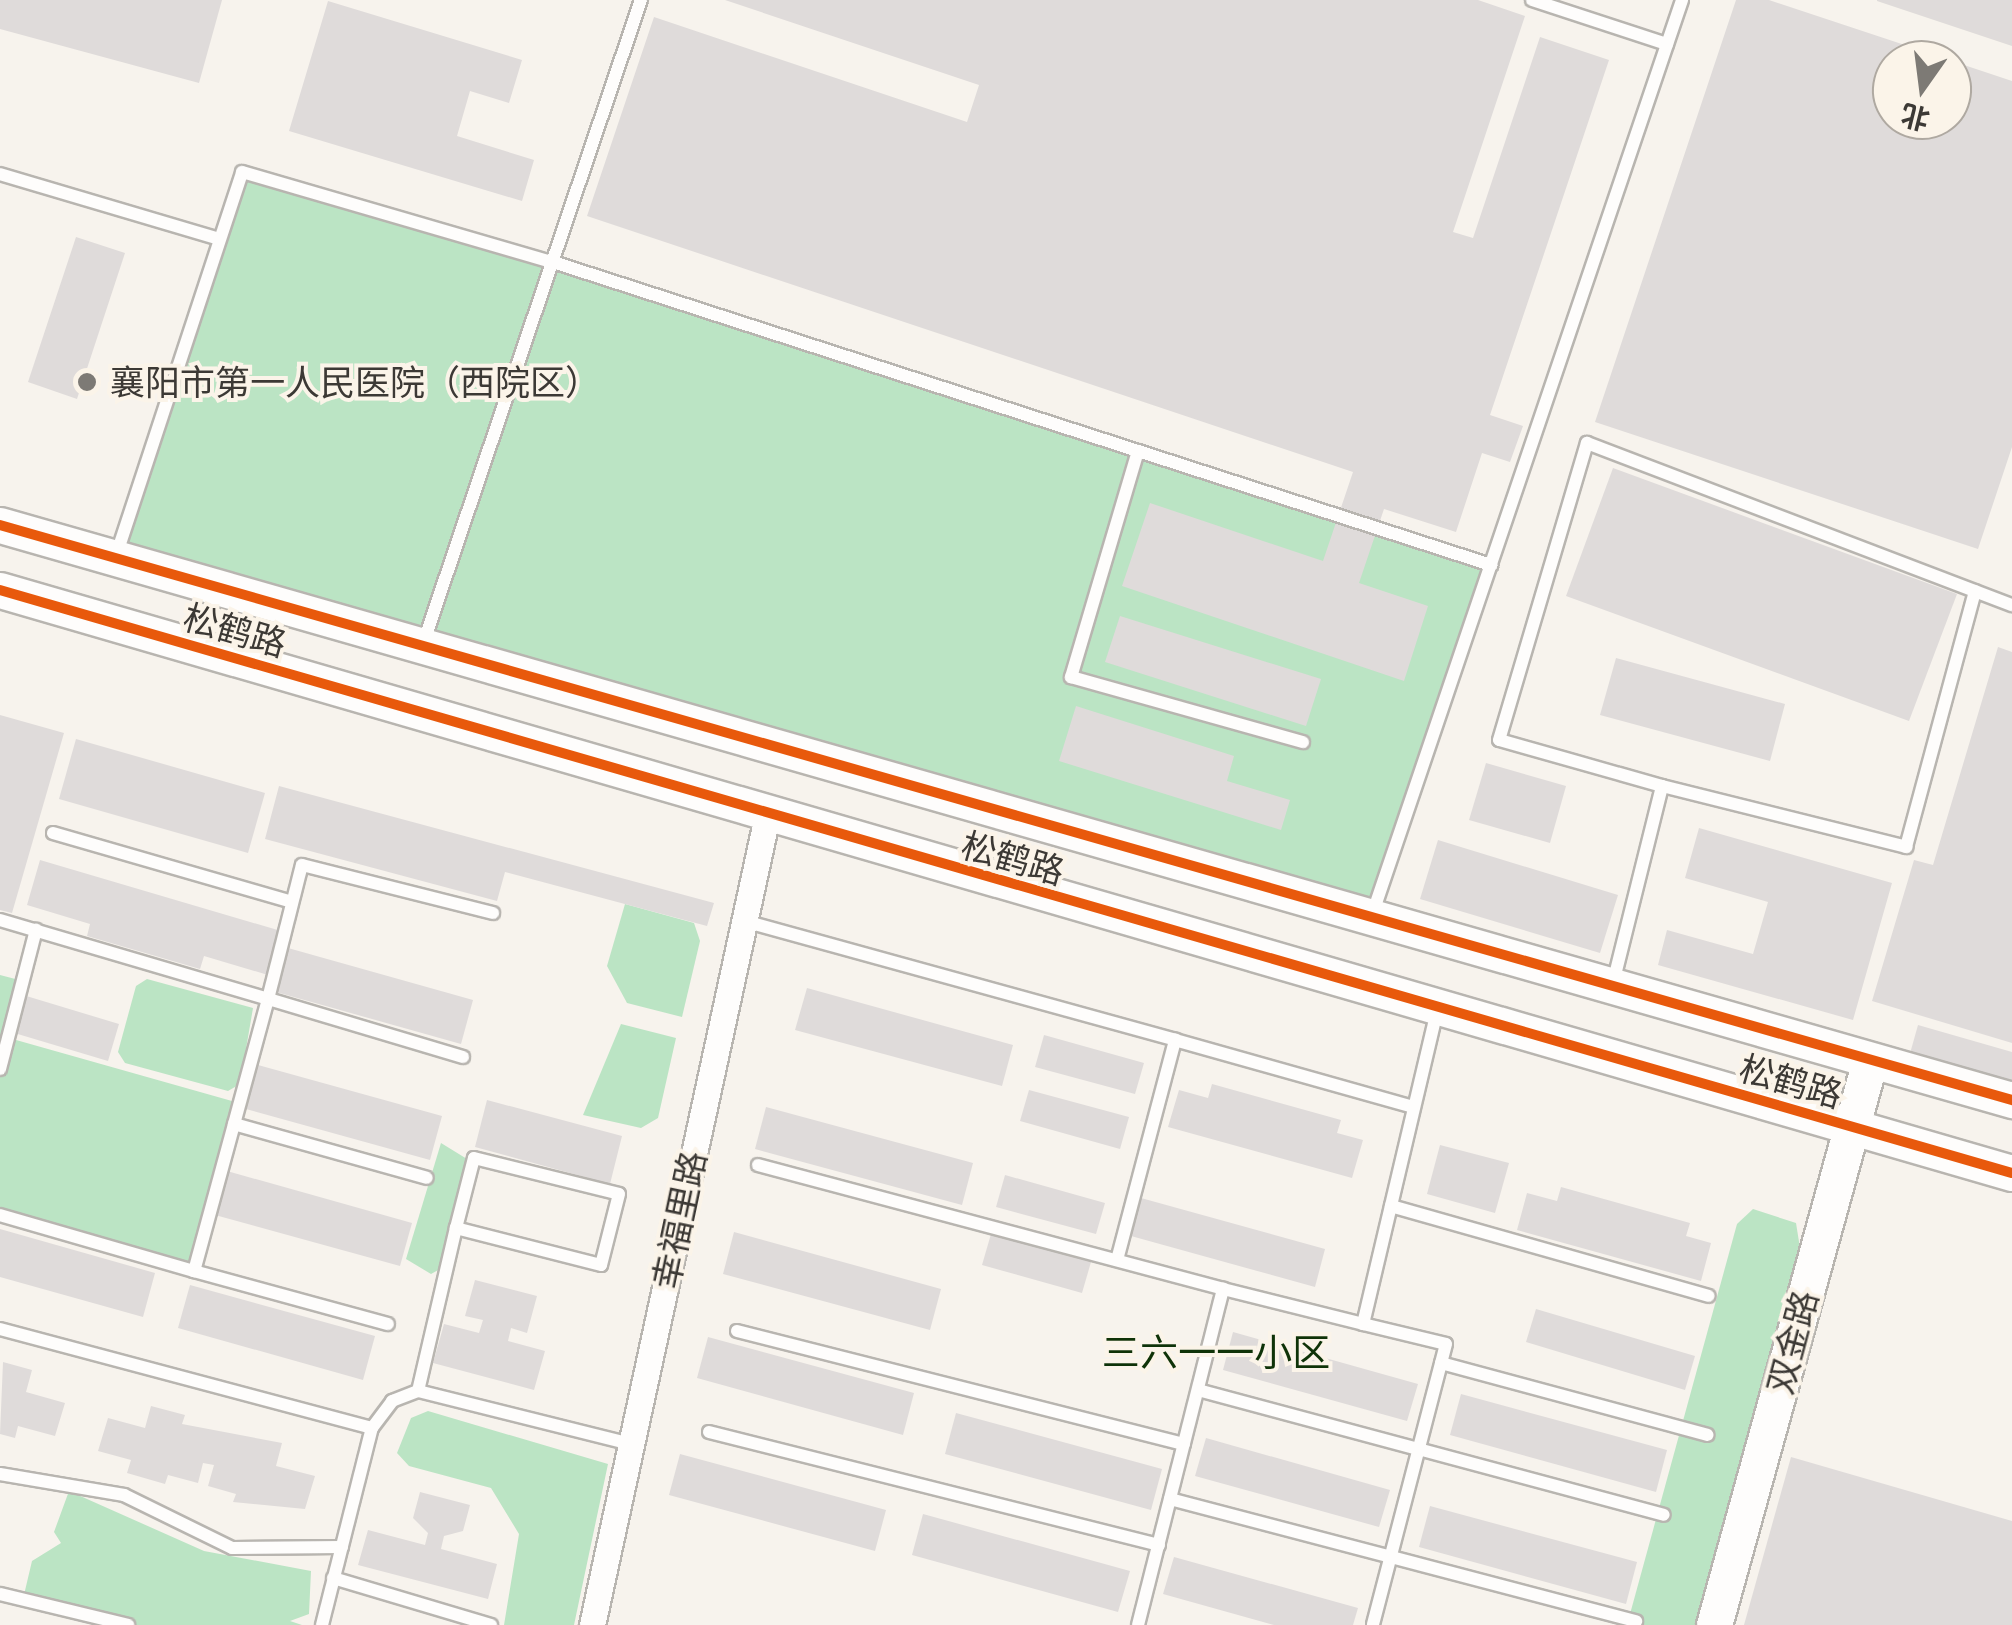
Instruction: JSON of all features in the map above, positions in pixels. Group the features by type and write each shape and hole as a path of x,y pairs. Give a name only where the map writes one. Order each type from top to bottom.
{"main road":[{"name":"松鹤路","path":"0,525 2012,1100"},
{"name":"松鹤路","path":"0,590 767,816 2012,1172"},
{"name":"双金路","path":"1714,1625 1870,1060"}],"street":[{"name":"幸福里路","path":"593,1625 767,816"}],"lane":[{"path":"421,648 556,263 641,0"},
{"path":"1532,0 1667,44"},
{"path":"1372,918 1682,0"},
{"path":"116,557 242,172 556,263 1491,565"},
{"path":"0,174 220,239"},
{"path":"1975,591 1906,847 1498,740 1587,443 2012,605"},
{"path":"1138,451 1071,677 1303,742"},
{"path":"1612,986 1662,786"},
{"path":"53,833 292,902"},
{"path":"194,1271 302,865 493,913"},
{"path":"0,920 462,1057"},
{"path":"744,921 1414,1107"},
{"path":"0,1069 36,930"},
{"path":"1363,1324 1438,1009"},
{"path":"1116,1260 1176,1040"},
{"path":"234,1124 427,1178"},
{"path":"418,1392 456,1228 474,1158 619,1194 601,1265 456,1228"},
{"path":"758,1165 1446,1344 1373,1625"},
{"path":"1391,1206 1708,1296"},
{"path":"0,1215 388,1324"},
{"path":"1138,1625 1224,1288"},
{"path":"0,1329 372,1428"},
{"path":"737,1331 1184,1444"},
{"path":"1441,1362 1707,1435"},
{"path":"1198,1390 1664,1515"},
{"path":"322,1625 372,1428 392,1401 418,1392 631,1444"},
{"path":"710,1432 1159,1545"},
{"path":"0,1474 124,1495 232,1548 342,1546"},
{"path":"1170,1499 1636,1621"},
{"path":"334,1578 491,1625"},
{"path":"0,1594 128,1625"}],"green space":[{"path":"242,172 556,263 1491,565 1372,918 116,557"},
{"path":"625,904 694,923 700,941 682,1017 627,1003 607,966"},
{"path":"0,975 23,981 9,1038 239,1103 194,1271 0,1215"},
{"path":"147,979 253,1008 240,1084 228,1091 125,1063 118,1052 136,986"},
{"path":"621,1024 676,1038 658,1118 641,1128 583,1115"},
{"path":"441,1143 467,1159 440,1269 431,1274 406,1259"},
{"path":"1753,1209 1796,1223 1800,1248 1702,1625 1627,1625 1737,1224"},
{"path":"428,1411 608,1464 574,1625 504,1625 519,1534 491,1488 409,1466 397,1453 411,1418"},
{"path":"69,1491 204,1551 311,1571 309,1614 290,1621 302,1625 128,1625 23,1599 32,1561 61,1543 54,1532"}],"building":[{"path":"0,0 222,0 199,83 0,29"},
{"path":"725,0 1478,0 1525,16 1453,232 1473,238 1540,37 1609,60 1490,415 1523,426 1510,462 1482,453 1456,532 1384,509 1359,583 1428,606 1404,681 1122,586 1150,503 1323,561 1353,472 587,216 654,17 967,122 979,85"},
{"path":"1736,0 1769,0 1890,40 1872,40 1872,140 1972,140 1972,68 2012,81 2012,447 1978,549 1595,422"},
{"path":"2012,0 2012,46 1877,1"},
{"path":"328,1 522,60 509,103 470,91 457,136 534,160 522,201 289,131"},
{"path":"76,237 125,253 77,399 28,382"},
{"path":"1613,468 1957,594 1909,721 1566,596"},
{"path":"1120,616 1321,679 1306,726 1105,662"},
{"path":"1998,647 2012,652 2012,1043 1872,1001 1914,860 1933,865"},
{"path":"1616,658 1785,704 1770,761 1600,715"},
{"path":"1076,706 1234,756 1227,781 1290,800 1281,830 1059,761"},
{"path":"0,715 64,733 12,913 0,910"},
{"path":"76,739 265,793 248,853 59,799"},
{"path":"1486,763 1566,786 1550,843 1469,820"},
{"path":"279,786 714,903 707,926 505,872 497,901 265,839"},
{"path":"1699,828 1892,883 1853,1020 1658,965 1667,930 1753,954 1768,902 1685,878"},
{"path":"1438,840 1618,895 1600,953 1420,899"},
{"path":"40,860 281,931 268,975 204,956 200,969 87,936 90,924 27,905"},
{"path":"288,948 473,1000 461,1044 276,992"},
{"path":"807,988 1013,1045 1002,1086 795,1030"},
{"path":"23,995 119,1024 108,1061 11,1032"},
{"path":"1918,1025 2012,1052 2012,1087 1909,1057"},
{"path":"1044,1035 1144,1063 1135,1094 1035,1067"},
{"path":"258,1065 442,1116 430,1160 246,1109"},
{"path":"1212,1084 1341,1120 1337,1133 1363,1140 1352,1178 1168,1127 1179,1090 1208,1098"},
{"path":"1029,1090 1129,1117 1120,1149 1020,1121"},
{"path":"487,1100 622,1136 610,1184 475,1147"},
{"path":"766,1107 973,1163 962,1205 755,1149"},
{"path":"1440,1145 1509,1163 1495,1213 1427,1194"},
{"path":"227,1171 412,1223 400,1266 215,1215"},
{"path":"1005,1175 1105,1203 1096,1234 996,1207"},
{"path":"1561,1187 1690,1223 1686,1236 1711,1243 1701,1281 1517,1230 1527,1193 1557,1201"},
{"path":"1141,1198 1325,1249 1315,1287 1131,1236"},
{"path":"0,1229 155,1273 143,1317 0,1277"},
{"path":"734,1232 941,1289 930,1330 723,1274"},
{"path":"991,1234 1091,1262 1082,1293 982,1265"},
{"path":"475,1280 537,1296 527,1333 511,1328 508,1341 545,1351 534,1390 433,1363 444,1324 479,1333 483,1320 465,1316"},
{"path":"190,1285 375,1336 363,1380 178,1328"},
{"path":"1536,1309 1695,1356 1685,1390 1526,1342"},
{"path":"1233,1332 1418,1384 1407,1421 1223,1370"},
{"path":"708,1337 914,1393 903,1435 697,1378"},
{"path":"3,1362 32,1370 26,1392 65,1403 55,1436 18,1426 15,1438 0,1434"},
{"path":"1461,1394 1667,1450 1656,1492 1450,1435"},
{"path":"151,1406 185,1415 182,1424 282,1443 276,1466 315,1476 305,1509 233,1502 236,1494 208,1486 214,1465 203,1463 198,1483 168,1475 165,1484 127,1473 131,1460 98,1451 108,1418 145,1428"},
{"path":"956,1413 1162,1469 1151,1510 945,1454"},
{"path":"1206,1438 1390,1490 1379,1527 1195,1476"},
{"path":"680,1454 886,1510 875,1551 669,1495"},
{"path":"1791,1457 2012,1521 2012,1625 1744,1625"},
{"path":"420,1492 470,1505 463,1531 444,1536 441,1549 497,1564 488,1599 358,1565 368,1530 425,1545 428,1533 413,1518"},
{"path":"1430,1506 1637,1562 1626,1604 1419,1547"},
{"path":"923,1514 1130,1571 1118,1612 912,1555"},
{"path":"1174,1557 1358,1608 1353,1625 1274,1625 1163,1594"}],"cycle path":[{"path":"0,525 2012,1100"},
{"path":"0,590 2012,1173"}],"place":[{"name":"襄阳市第一人民医院（西院区）","path":"87,382"}],"district":[{"name":"三六一一小区","path":"1216,1352"}]}
